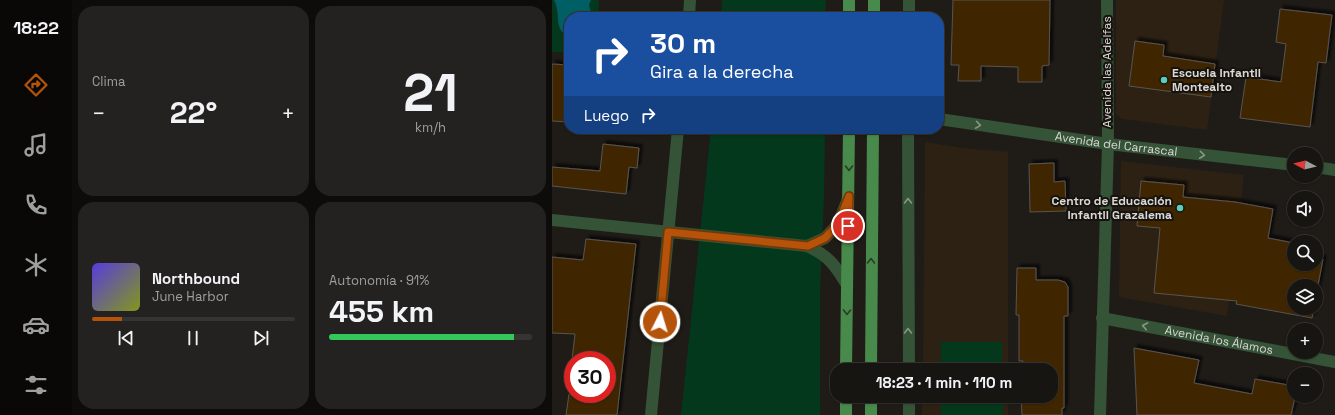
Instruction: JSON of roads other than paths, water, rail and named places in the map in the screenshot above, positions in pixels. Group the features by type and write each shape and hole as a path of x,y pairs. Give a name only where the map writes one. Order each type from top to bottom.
{"main road":[{"path":"849,0 849,12"},
{"path":"874,0 874,12"},
{"path":"846,363 849,134"},
{"path":"871,363 873,134"},
{"path":"846,403 846,415"},
{"path":"871,403 871,415"}],"street":[{"path":"689,12 690,0"},
{"path":"909,0 909,12"},
{"name":"Avenida las Adelfas","path":"1100,415 1108,144 1107,0"},
{"name":"Avenida del Carrascal","path":"944,120 1108,144 1287,164"},
{"path":"651,415 678,134"},
{"path":"908,134 908,363"},
{"path":"1323,168 1335,170"},
{"path":"808,246 825,238 838,224 849,196"},
{"path":"552,220 808,246 823,254 837,268 847,285"},
{"name":"Avenida los Álamos","path":"1102,318 1335,362"},
{"path":"908,403 909,415"}],"water":[{"path":"554,0 591,0 589,5 591,12 564,12 564,34 559,25"}],"place":[{"name":"Escuela Infantil Montealto","path":"1164,80"},
{"name":"Centro de Educación Infantil Grazalema","path":"1180,208"}]}
